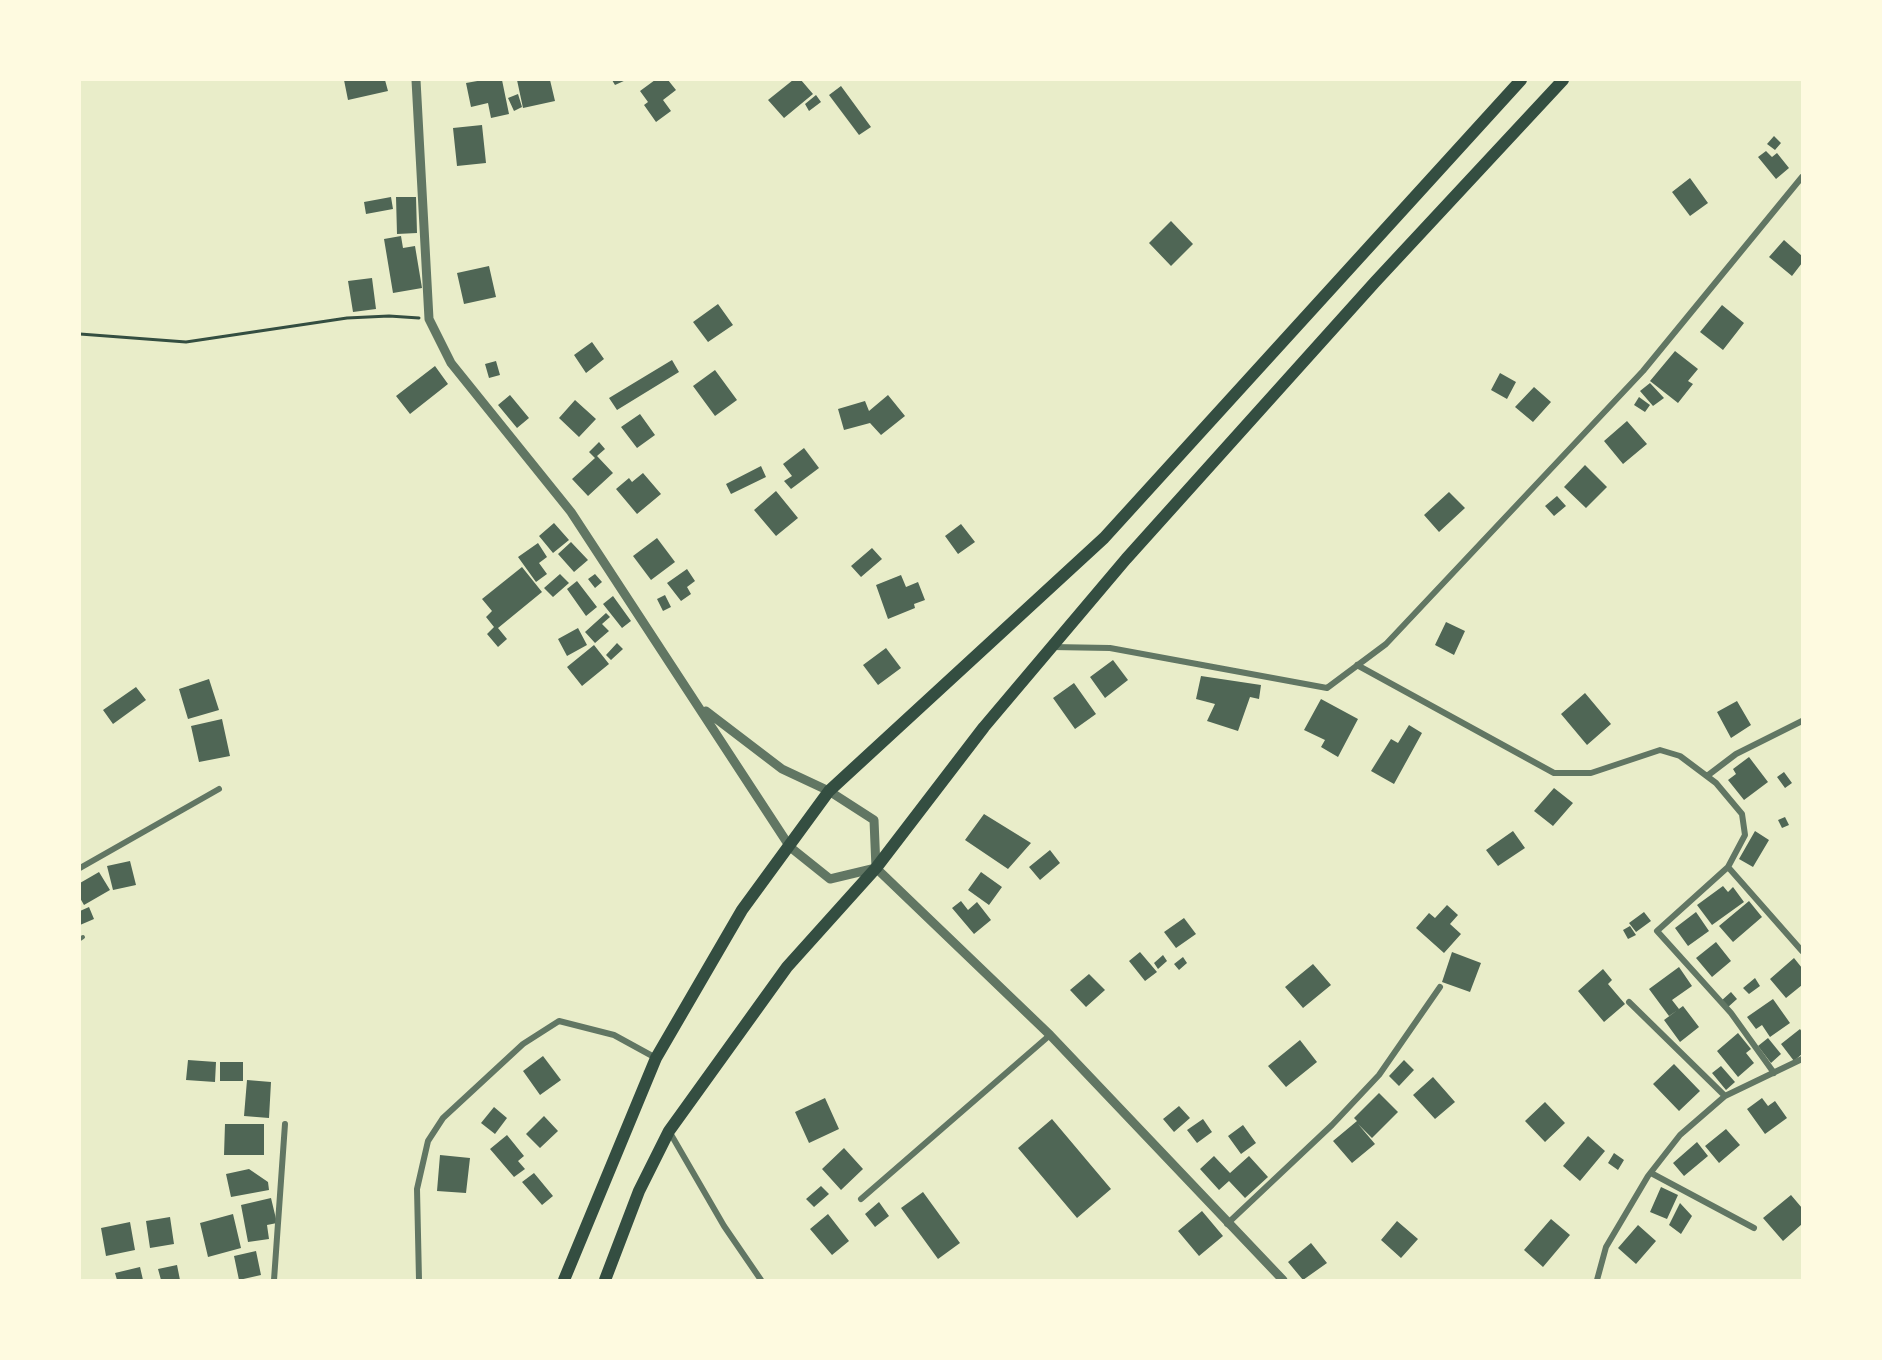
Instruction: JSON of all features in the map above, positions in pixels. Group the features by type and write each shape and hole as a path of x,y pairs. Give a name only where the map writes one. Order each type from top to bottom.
{"highway":[{"path":"564,1281 656,1058 742,910 829,791 1104,538 1521,80"},
{"path":"605,1281 639,1191 669,1131 787,967 876,868 984,727 1126,559 1367,291 1563,80"}],"street":[{"path":"416,80 429,319 451,363 571,512 701,707 790,847 830,879 876,868"},
{"path":"1051,647 1110,648 1328,688 1386,644 1643,371 1803,177"},
{"path":"1358,665 1554,773 1591,773 1660,750 1680,756 1707,776 1742,814 1745,835 1728,867 1656,931 1731,1013 1774,1073"},
{"path":"701,707 782,769 829,791 874,820 876,868 1050,1035 1283,1281"},
{"path":"1707,776 1736,754 1803,721"},
{"path":"80,868 219,789"},
{"path":"1728,867 1803,951"},
{"path":"1227,1224 1332,1125 1379,1075 1440,987"},
{"path":"1629,1002 1725,1096"},
{"path":"419,1281 417,1189 428,1141 443,1118 523,1044 559,1022 614,1035 656,1058"},
{"path":"861,1200 1050,1035"},
{"path":"1597,1281 1606,1247 1651,1173 1680,1135 1725,1096 1803,1059"},
{"path":"274,1281 285,1124"},
{"path":"669,1131 724,1226 761,1281"},
{"path":"1651,1173 1754,1228"}],"path":[{"path":"80,334 186,342 347,318 389,316 429,319"}],"building":[{"path":"344,80 385,80 388,91 348,100"},
{"path":"502,80 509,114 491,118 488,103 471,107 466,83"},
{"path":"517,80 550,80 555,101 523,108"},
{"path":"612,80 626,80 615,85"},
{"path":"655,80 668,80 676,90 663,100 671,111 656,122 644,105 648,102 640,91"},
{"path":"793,80 801,80 813,94 784,118 768,100"},
{"path":"841,86 871,127 859,135 829,95"},
{"path":"518,94 522,107 514,111 508,98"},
{"path":"816,95 821,102 809,111 805,104"},
{"path":"482,125 486,163 457,166 453,128"},
{"path":"1774,136 1781,143 1775,150 1767,144"},
{"path":"1766,151 1772,157 1777,153 1789,168 1776,179 1758,157"},
{"path":"1690,178 1708,203 1690,216 1672,192"},
{"path":"391,197 393,209 366,214 364,202"},
{"path":"396,197 416,197 417,233 397,234"},
{"path":"1171,221 1193,244 1171,266 1149,243"},
{"path":"401,236 403,248 415,246 422,288 393,293 384,239"},
{"path":"1784,240 1802,256 1802,263 1792,276 1769,257"},
{"path":"489,266 496,297 464,304 457,273"},
{"path":"372,278 376,309 353,312 348,281"},
{"path":"718,304 733,325 708,342 693,322"},
{"path":"1722,305 1744,323 1723,350 1700,332"},
{"path":"592,342 604,359 586,373 574,355"},
{"path":"1675,351 1698,369 1688,381 1693,384 1678,403 1650,381"},
{"path":"672,360 679,372 617,410 609,398"},
{"path":"496,361 500,375 489,378 485,364"},
{"path":"435,366 448,384 410,414 396,396"},
{"path":"715,370 737,400 715,416 693,386"},
{"path":"1500,373 1516,382 1507,399 1491,390"},
{"path":"1650,383 1664,398 1653,406 1640,391"},
{"path":"1534,387 1551,402 1533,422 1515,407"},
{"path":"510,395 529,418 517,428 498,405"},
{"path":"888,395 905,416 881,435 870,423 844,430 838,409 865,401 869,411"},
{"path":"1639,397 1650,405 1645,412 1634,405"},
{"path":"575,400 596,419 579,437 559,418"},
{"path":"640,414 655,435 637,448 621,427"},
{"path":"1627,421 1647,444 1623,464 1604,441"},
{"path":"599,442 605,449 597,456 613,473 588,496 572,479 595,458 589,452"},
{"path":"804,448 819,468 791,489 784,481 792,476 783,464"},
{"path":"1585,465 1607,487 1586,508 1564,487"},
{"path":"761,466 766,477 731,494 726,484"},
{"path":"643,473 661,494 637,514 616,489 629,478 632,482"},
{"path":"776,491 798,518 776,536 754,510"},
{"path":"1449,492 1465,508 1439,532 1424,515"},
{"path":"1557,496 1566,506 1554,516 1545,506"},
{"path":"554,523 569,540 553,553 539,536"},
{"path":"961,524 975,542 958,554 945,536"},
{"path":"657,538 675,562 651,580 633,556"},
{"path":"571,542 588,560 574,572 558,554"},
{"path":"538,543 547,557 539,563 547,574 536,582 518,557"},
{"path":"872,548 882,559 861,577 851,566"},
{"path":"522,567 542,592 498,628 507,639 498,647 487,634 494,627 486,617 492,611 482,599"},
{"path":"687,569 695,581 687,587 691,594 681,601 667,583"},
{"path":"560,574 569,583 553,597 544,588"},
{"path":"595,574 602,582 595,588 588,579"},
{"path":"901,575 906,587 918,582 925,600 914,604 915,608 888,619 876,585"},
{"path":"577,581 597,607 586,616 567,589"},
{"path":"665,595 671,607 663,611 657,599"},
{"path":"613,596 631,621 622,628 603,604"},
{"path":"606,613 610,617 602,624 609,631 595,643 585,632"},
{"path":"1446,622 1465,631 1454,655 1435,645"},
{"path":"578,628 587,645 567,656 558,639"},
{"path":"617,643 623,649 611,660 606,655"},
{"path":"594,645 609,664 582,686 567,667"},
{"path":"886,648 901,668 878,685 863,665"},
{"path":"1113,660 1128,680 1105,698 1090,677"},
{"path":"1201,676 1261,685 1259,699 1250,697 1238,731 1207,721 1215,704 1196,699"},
{"path":"209,679 219,710 188,719 179,689"},
{"path":"1074,683 1096,714 1075,729 1053,698"},
{"path":"136,687 146,700 113,724 103,710"},
{"path":"1585,693 1611,724 1587,745 1561,714"},
{"path":"1321,699 1358,719 1338,757 1321,747 1325,740 1304,730"},
{"path":"1737,701 1751,725 1731,738 1717,712"},
{"path":"222,719 230,756 199,762 191,726"},
{"path":"1409,725 1422,733 1394,784 1371,771 1391,739 1398,743"},
{"path":"1749,757 1768,782 1744,800 1728,780 1736,774 1733,769"},
{"path":"1784,772 1792,783 1785,788 1777,777"},
{"path":"1554,788 1573,803 1553,826 1534,811"},
{"path":"984,814 1031,843 1008,869 965,840"},
{"path":"1785,817 1789,825 1782,828 1778,820"},
{"path":"1513,831 1525,848 1498,866 1486,850"},
{"path":"1755,831 1769,840 1753,867 1739,859"},
{"path":"1050,850 1060,863 1040,880 1029,867"},
{"path":"130,861 136,885 113,890 107,866"},
{"path":"99,872 110,890 84,905 80,898 80,883"},
{"path":"981,872 1002,887 989,905 968,890"},
{"path":"1723,886 1728,892 1733,887 1744,902 1712,925 1697,905"},
{"path":"961,901 968,910 977,902 991,920 974,934 952,908"},
{"path":"1749,901 1762,917 1733,942 1719,926"},
{"path":"1447,905 1458,915 1450,924 1461,934 1444,953 1416,928 1429,913 1435,918"},
{"path":"89,907 94,919 80,925 80,911"},
{"path":"1644,912 1651,921 1636,932 1629,923"},
{"path":"1696,912 1709,931 1688,946 1675,928"},
{"path":"1184,918 1196,934 1176,948 1164,932"},
{"path":"1630,926 1636,935 1628,939 1623,930"},
{"path":"1716,942 1731,961 1712,977 1696,958"},
{"path":"1140,952 1157,972 1145,981 1129,961"},
{"path":"1452,952 1481,963 1470,992 1442,982"},
{"path":"1163,955 1167,961 1158,969 1154,963"},
{"path":"1183,957 1187,963 1179,970 1174,964"},
{"path":"1794,958 1802,968 1802,985 1786,998 1770,979"},
{"path":"1313,964 1331,985 1303,1008 1285,987"},
{"path":"1679,967 1692,986 1672,1000 1679,1009 1669,1016 1649,989"},
{"path":"1603,969 1612,980 1608,984 1625,1004 1604,1022 1578,991"},
{"path":"1089,974 1105,990 1086,1007 1070,990"},
{"path":"1755,978 1760,986 1749,994 1743,988"},
{"path":"1731,992 1737,999 1727,1008 1721,1001"},
{"path":"1773,999 1790,1023 1770,1037 1762,1025 1756,1029 1747,1017"},
{"path":"1683,1006 1699,1027 1680,1042 1664,1020"},
{"path":"1800,1029 1802,1054 1794,1061 1781,1044"},
{"path":"1738,1033 1751,1049 1746,1053 1754,1063 1738,1077 1717,1051"},
{"path":"1768,1038 1781,1054 1771,1063 1758,1046"},
{"path":"1300,1040 1317,1062 1286,1087 1268,1066"},
{"path":"543,1056 561,1080 540,1095 523,1071"},
{"path":"188,1060 216,1062 215,1082 186,1080"},
{"path":"1404,1060 1414,1070 1399,1086 1389,1076"},
{"path":"220,1062 243,1062 243,1081 220,1081"},
{"path":"1674,1064 1700,1091 1679,1111 1653,1084"},
{"path":"1721,1066 1735,1082 1726,1090 1712,1073"},
{"path":"1433,1077 1455,1102 1435,1119 1413,1095"},
{"path":"247,1080 271,1082 269,1118 244,1116"},
{"path":"1379,1093 1398,1112 1372,1138 1358,1124 1375,1144 1352,1163 1333,1141 1357,1121 1354,1118"},
{"path":"825,1098 839,1129 809,1143 795,1112"},
{"path":"1762,1098 1768,1106 1775,1101 1787,1118 1765,1134 1747,1109"},
{"path":"1545,1102 1565,1123 1545,1142 1525,1121"},
{"path":"1179,1106 1190,1118 1174,1132 1163,1119"},
{"path":"494,1107 507,1118 495,1134 481,1123"},
{"path":"544,1116 558,1131 540,1148 526,1134"},
{"path":"1052,1119 1111,1189 1077,1218 1018,1148"},
{"path":"1203,1119 1212,1132 1197,1143 1187,1130"},
{"path":"225,1124 264,1124 264,1155 224,1155"},
{"path":"1243,1125 1256,1143 1241,1154 1228,1136"},
{"path":"1726,1129 1740,1145 1719,1163 1705,1146"},
{"path":"507,1135 524,1156 518,1161 525,1169 514,1177 490,1149"},
{"path":"1588,1136 1605,1151 1580,1181 1563,1166"},
{"path":"1697,1142 1708,1156 1684,1176 1673,1163"},
{"path":"844,1148 863,1169 841,1190 822,1169"},
{"path":"1614,1153 1624,1160 1618,1170 1608,1163"},
{"path":"440,1155 470,1158 466,1193 437,1191"},
{"path":"1214,1156 1230,1173 1249,1156 1268,1177 1245,1198 1229,1181 1219,1190 1200,1169"},
{"path":"249,1169 268,1182 269,1190 231,1197 226,1174"},
{"path":"534,1173 553,1196 542,1205 522,1182"},
{"path":"821,1186 829,1194 814,1207 806,1199"},
{"path":"1661,1187 1678,1195 1667,1219 1650,1212"},
{"path":"923,1192 960,1243 938,1259 901,1208"},
{"path":"1791,1195 1802,1208 1802,1224 1783,1241 1763,1218"},
{"path":"271,1198 277,1223 267,1225 269,1239 248,1242 241,1205"},
{"path":"879,1202 889,1216 875,1227 865,1214"},
{"path":"1680,1203 1692,1216 1681,1234 1669,1225"},
{"path":"1202,1211 1223,1236 1199,1256 1178,1231"},
{"path":"233,1214 241,1248 208,1257 200,1223"},
{"path":"828,1214 849,1241 832,1255 810,1229"},
{"path":"170,1217 174,1244 150,1248 146,1221"},
{"path":"1551,1219 1570,1235 1543,1267 1524,1250"},
{"path":"1397,1221 1418,1239 1401,1258 1381,1240"},
{"path":"130,1222 135,1250 106,1256 101,1228"},
{"path":"1638,1225 1656,1241 1636,1264 1618,1248"},
{"path":"1311,1243 1327,1263 1303,1280 1288,1262"},
{"path":"256,1251 261,1275 239,1280 234,1256"},
{"path":"177,1265 180,1280 161,1280 158,1269"},
{"path":"140,1267 143,1280 117,1280 115,1273"}]}
